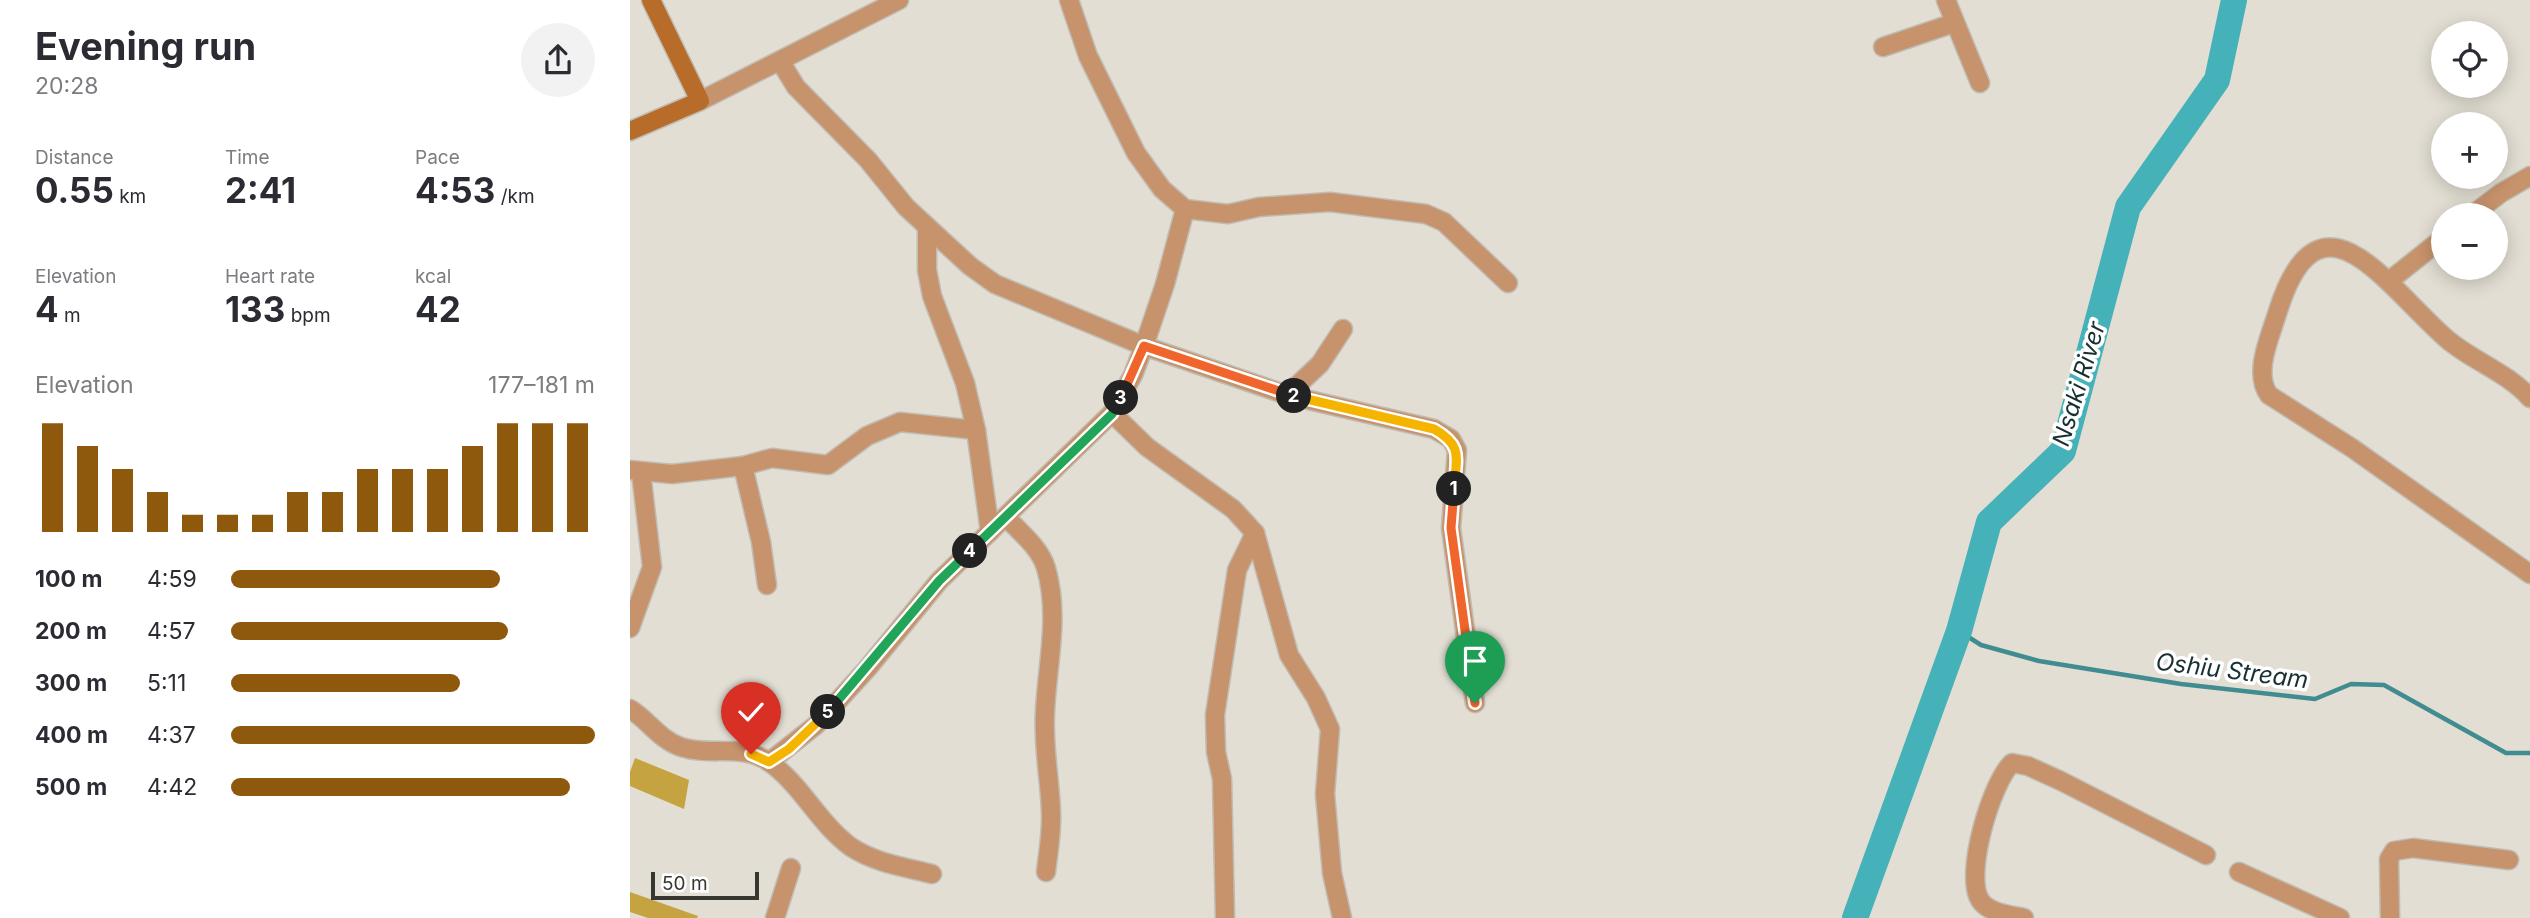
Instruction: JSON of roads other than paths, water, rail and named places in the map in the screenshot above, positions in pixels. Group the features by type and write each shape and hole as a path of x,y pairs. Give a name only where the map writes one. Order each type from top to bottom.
{"street":[{"path":"651,0 700,101"},
{"path":"630,131 700,101 899,0"},
{"path":"1069,0 1088,56 1136,153 1162,189 1185,209 1228,214 1259,207 1330,202 1426,214 1444,222 1508,282"},
{"path":"1946,0 1980,82"},
{"path":"1883,47 1954,23"},
{"path":"780,61 796,87 868,160 927,229 995,284 1144,346 1287,395 1434,429 1451,439 1457,450 1451,528 1475,703"},
{"path":"2487,203 2530,176"},
{"path":"769,762 816,725 867,669 939,581 1007,519 1112,414 1133,375 1144,346 1165,284 1185,209"},
{"path":"927,229 927,270 932,296 965,383 976,430 990,532"},
{"path":"2528,392 2448,340 2389,281 2339,247 2322,246 2312,250 2294,271 2285,289 2262,373 2264,388 2269,395 2352,448 2530,574"},
{"path":"2389,281 2431,248"},
{"path":"1287,395 1320,364 1343,329"},
{"path":"1112,414 1147,447 1233,509 1255,534 1272,589 1276,620 1289,655 1316,698 1330,729 1325,793 1332,873 1342,918"},
{"path":"630,628 652,567 635,471 672,474 743,466 772,458 828,465 867,436 900,422 976,430"},
{"path":"743,466 761,542 767,585"},
{"path":"1007,519 1031,542 1046,566 1050,589 1052,649 1045,712 1044,764 1051,814 1046,872"},
{"path":"1225,918 1222,779 1216,752 1215,715 1237,570 1255,534"},
{"path":"630,709 663,738 679,747 713,752 738,750 769,762 851,847 877,860 932,874"},
{"path":"2024,918 1987,908 1980,901 1973,879 1993,795 2004,771 2012,763 2028,766 2074,787 2206,855"},
{"path":"2390,918 2389,859 2395,851 2413,848 2508,860"},
{"path":"775,918 791,868"},
{"path":"2239,872 2340,918"}],"waterway":[{"name":"Nsaki River","path":"1855,918 1959,631 1989,522 2063,451 2128,207 2217,80 2234,0"},
{"name":"Oshiu Stream","path":"1959,631 1981,645 2039,661 2181,684 2315,699 2351,684 2384,685 2506,753 2530,753"}]}
